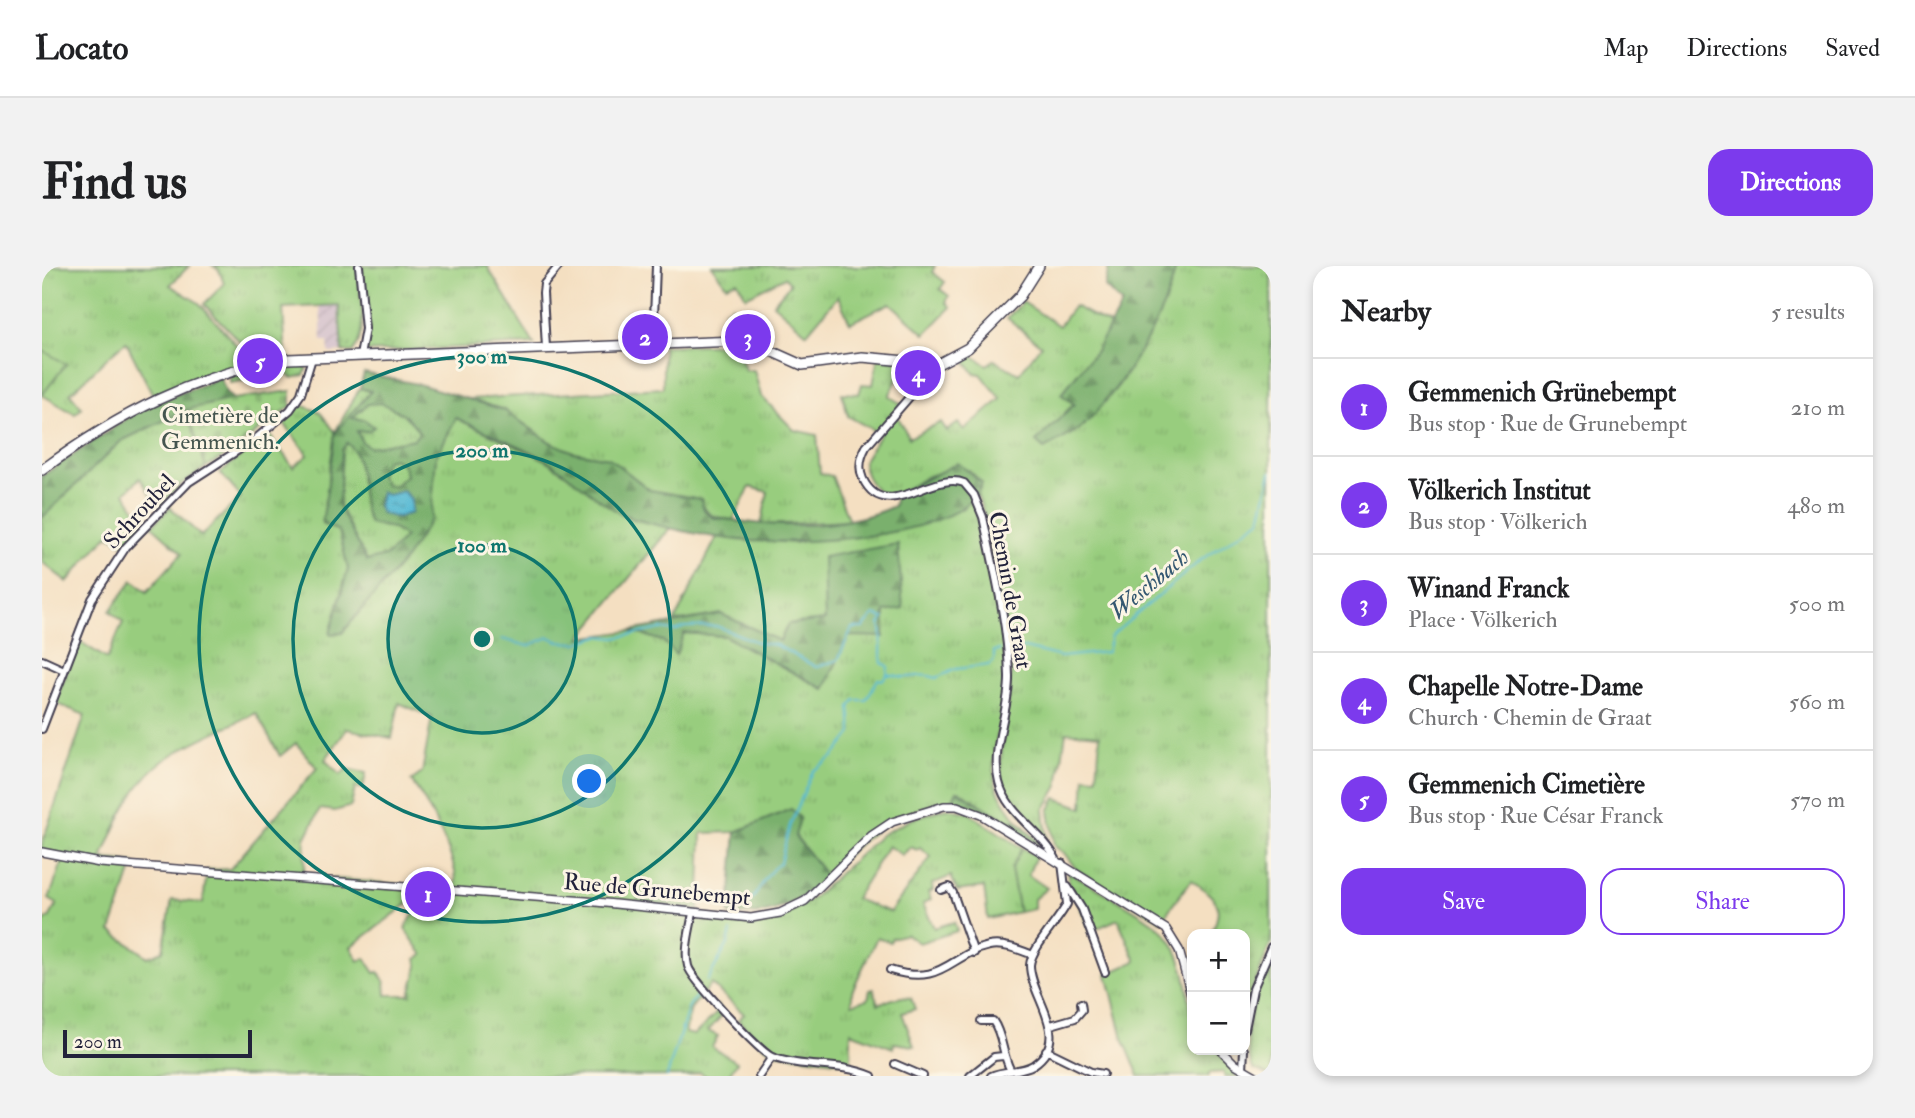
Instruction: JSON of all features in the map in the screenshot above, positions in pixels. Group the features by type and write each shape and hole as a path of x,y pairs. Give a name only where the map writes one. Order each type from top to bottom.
{"main road":[{"path":"42,470 128,414 180,388 249,366 312,358 746,342 811,366 862,357 939,364 956,357 1020,296 1039,266"}],"street":[{"path":"359,266 365,329 360,356"},
{"path":"546,348 544,284 559,266"},
{"path":"653,344 656,266"},
{"name":"Schroubel","path":"42,729 92,599 126,547 189,482 254,440 290,410 299,400 312,358"},
{"name":"Chemin de Graat","path":"939,364 866,447 861,455 860,472 867,486 882,497 897,498 953,481 964,483 977,500 984,517 1007,654 1009,688 997,765 999,782 1007,801 1059,861"},
{"path":"42,660 64,670"},
{"name":"Rue de Grunebempt","path":"42,852 111,864 586,901 751,919 793,908 811,895 880,829 939,806 957,806 974,811 1059,861 1166,929 1179,950 1190,992"},
{"path":"1059,861 1066,883 1082,909 1105,972"},
{"path":"991,1076 1010,1069 1029,1067 1046,1050 1051,1025 1032,972 1033,955 1067,904 1066,883"},
{"path":"941,890 949,887 953,894 974,953"},
{"path":"693,913 687,957 691,974 764,1052 772,1056 848,1067 872,1076"},
{"path":"890,970 906,974 932,973 948,968 974,953 996,946 1033,955"},
{"path":"1250,1004 1253,989 1271,947"},
{"path":"1051,1025 1079,1015 1082,1010 1081,1003"},
{"path":"981,1021 993,1021 998,1027 1003,1056 1010,1069"},
{"path":"1046,1050 1091,1072 1103,1074"},
{"path":"1227,1055 1256,1076"},
{"path":"1243,1069 1244,1055"},
{"path":"759,1076 772,1056"},
{"path":"970,1076 994,1057 1003,1056"},
{"path":"895,1064 923,1076"}],"shaded area":[{"path":"340,305 342,352 329,353 328,341 322,341 320,306"}],"green space":[{"path":"42,266 189,266 170,285 199,303 251,361 153,395 126,342 70,393 82,408 75,414 42,395 65,364 42,350"},
{"path":"213,266 357,266 362,322 358,343 353,352 342,352 339,305 283,308 286,356 257,360 204,304 224,284 219,270"},
{"path":"362,266 487,266 534,344 364,352 367,335"},
{"path":"712,266 935,266 932,272 945,282 940,289 949,296 946,302 951,307 925,334 890,303 850,323 838,296 807,333 773,304 790,284 785,277 746,297 737,281 726,285"},
{"path":"1109,266 1176,266 1171,286 1153,329 1113,391 1085,424 1044,449 1036,442 1074,404 1061,394 1096,351 1122,304 1105,287"},
{"path":"1176,266 1271,266 1271,942 1250,996 1250,929 1212,929 1218,916 1216,903 1191,880 1161,921 1076,869 1064,853 1054,846 1049,811 1056,798 1083,808 1085,777 1097,778 1100,735 1066,732 1058,786 1044,810 1047,841 1018,810 1001,781 1001,758 1012,665 987,522 977,494 982,483 969,470 931,475 895,495 881,493 871,483 863,462 880,434 848,416 842,393 859,394 862,384 873,385 878,358 906,362 889,396 903,405 896,413 909,438 941,422 947,431 958,423 964,430 1001,399 981,374 974,373 963,358 969,353 987,365 994,360 1019,374 1041,345 1007,318 1023,302 1059,326 1074,306 1112,326 1096,351 1061,394 1074,404 1037,442 1093,408 1119,385 1149,334"},
{"path":"732,306 748,333 745,337 719,336 720,330 725,331 727,319 724,311"},
{"path":"737,344 745,370 754,370 761,396 794,430 817,435 820,473 832,476 849,521 761,525 768,492 750,487 733,520 716,517 708,513 701,499 650,491 609,458 573,452 550,442 504,410 468,399 663,388 663,346"},
{"path":"42,350 66,364 42,395"},
{"path":"303,361 307,369 304,375 293,378 285,373 230,383 230,376"},
{"path":"364,373 422,385 504,410 550,442 573,452 609,458 650,490 701,499 705,511 717,518 773,525 815,525 856,519 894,506 896,494 958,463 982,483 969,503 943,518 909,528 828,540 789,542 730,539 667,528 621,514 548,461 456,418 436,457 431,519 406,558 342,633 330,634 348,569 339,531 322,524 335,433 371,391 360,388","holes":["381,403 408,418 419,433 414,439 369,447 362,442 357,431 368,431 374,427 365,420 352,418 368,404","347,443 353,449 370,524 392,528 405,537 388,555 367,561 339,506 342,450","394,458 404,466 406,476 394,486 385,485 380,474 386,460"]},
{"path":"220,378 227,394 233,399 186,410 121,441 42,518 42,476 143,408"},
{"path":"360,388 456,418 546,460 628,517 671,527 580,638 630,631 663,641 684,633 725,636 824,689 849,636 825,621 788,624 780,641 721,614 674,622 717,537 794,543 964,508 972,498 990,557 1005,656 1005,685 995,746 994,774 1000,795 1018,821 998,815 958,791 951,802 913,811 881,827 826,876 795,835 800,818 791,810 736,832 702,833 700,892 641,890 638,903 697,917 740,923 782,917 812,899 882,834 914,818 946,808 969,813 1022,848 1011,869 1019,912 988,919 984,887 957,891 951,876 932,884 933,890 928,892 931,899 923,904 934,928 954,922 957,931 919,943 906,934 892,938 890,942 877,937 852,991 852,1004 868,999 870,990 874,989 878,1004 899,997 911,998 915,1009 902,1013 914,1046 894,1043 893,1048 851,1032 851,1063 775,1053 762,1045 738,1020 744,1014 711,984 691,1008 685,1033 694,1035 716,1014 717,1005 724,1013 708,1031 718,1036 712,1047 737,1062 728,1076 706,1076 700,1072 688,1076 42,1076 42,923 49,918 57,904 49,899 64,857 42,850 42,844 85,715 55,703 79,641 107,659 123,622 110,611 133,580 147,592 182,553 152,526 170,507 201,536 241,497 220,473 268,433 293,467 308,455 283,422 301,405 320,412 335,432","holes":["399,703 432,717 422,773 411,781 441,832 456,877 455,888 449,896 425,894 405,929 423,955 416,959 418,966 410,995 386,995 385,982 378,972 375,973 365,958 359,961 351,947 414,899 422,886 304,876 305,839 320,809 335,811 351,806 355,788 363,788 366,773 347,769 340,775 325,760 347,729 392,738","256,713 280,756 296,743 317,768 230,869 207,870 203,903 172,900 163,951 148,957 111,931 134,863 102,859 114,831 128,802 157,766 190,744","888,846 902,855 911,847 917,850 920,848 931,857 890,912 855,899"]},
{"name":"Cimetière de Gemmenich.","path":"291,391 291,406 206,467 186,410 233,399"},
{"path":"186,410 206,467 181,484 159,507 140,478 125,493 145,523 124,544 108,535 67,582 42,562 42,518 121,441"},
{"path":"898,544 903,609 885,612 884,637 849,636 824,689 725,636 684,633 676,655 663,641 630,631 721,614 780,641 788,624 825,620 823,557"},
{"path":"957,791 997,815 1018,821 1046,849 968,805 951,802"},
{"path":"791,809 800,818 795,836 826,876 804,895 782,907 757,914 729,914 736,832"},
{"path":"1022,848 1036,856 1028,875 1047,888 1034,899 1034,909 1019,912 1011,869"},
{"path":"1069,872 1132,909 1164,932 1179,956 1184,971 1187,988 1187,1055 1221,1055 1240,1072 1240,1076 1224,1076 1224,1072 1209,1073 1209,1076 1139,1076 1123,1038 1107,974 1136,961 1118,919 1091,931 1068,881"},
{"path":"640,890 700,892 699,911 637,903"},
{"path":"1271,955 1271,1076 1253,1069 1249,1056 1250,1016 1259,981"}],"water":[{"path":"403,491 411,499 411,513 397,518 381,513 378,506 381,492 388,495"}],"waterway":[{"name":"Weschbach","path":"1011,649 1025,648 1061,657 1107,652 1111,636 1202,559 1260,520 1271,472"},
{"path":"502,639 528,646 549,637 560,642 578,643 599,636 615,638 661,629 674,631 685,627 716,626 760,643 776,645 816,667 838,660 852,628 863,628 874,615 884,618 880,624 881,658 882,663 888,666 887,675"},
{"path":"743,908 754,897 769,873 780,863 790,825 813,771 834,756 852,733 850,707 855,700 866,700 878,679 882,680 887,675 923,675 936,678 956,669 989,665 994,661 994,651 1000,650"},
{"path":"707,981 728,944 731,932"},
{"path":"667,1076 689,1006 697,995"}],"place":[{"name":"Völkerich Institut","path":"645,337"},
{"name":"Winand Franck","path":"748,337"},
{"name":"Gemmenich Cimetière","path":"260,361"},
{"name":"Chapelle Notre-Dame","path":"918,373"},
{"name":"Gemmenich Grünebempt","path":"428,894"}]}
